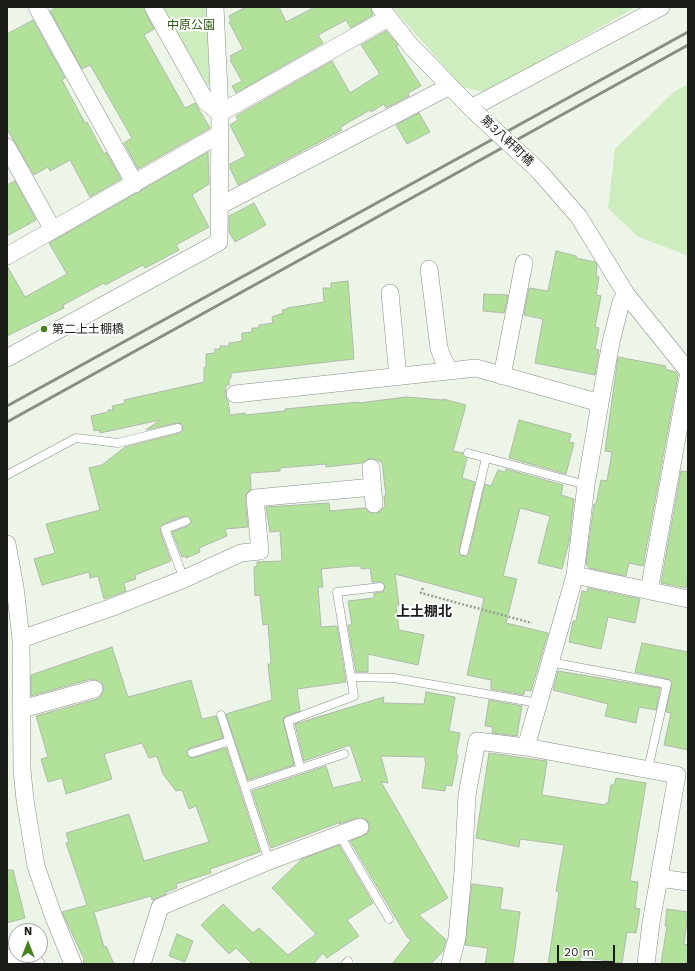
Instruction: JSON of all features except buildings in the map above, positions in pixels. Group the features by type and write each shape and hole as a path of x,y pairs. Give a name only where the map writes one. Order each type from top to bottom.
{"street":[{"path":"37,7 135,184"},
{"path":"153,7 206,102 220,113"},
{"path":"7,358 219,242 220,113 215,7"},
{"path":"473,110 661,7"},
{"path":"220,113 384,12"},
{"name":"第3八軒町橋","path":"384,12 411,46 473,110 538,170 580,217 626,294 688,371"},
{"path":"219,206 450,86"},
{"path":"7,256 220,134"},
{"path":"7,147 53,230"},
{"path":"502,376 524,263"},
{"path":"429,269 439,348 443,360 450,371"},
{"path":"390,293 398,377"},
{"path":"526,747 575,576 586,485 611,342 621,302 626,294"},
{"path":"235,394 476,368 600,403"},
{"path":"649,591 688,377"},
{"path":"371,468 374,504"},
{"path":"20,639 110,608 184,579 242,552 260,551 255,498 373,487"},
{"path":"7,544 15,587 20,639 14,674 22,709 22,770 36,866 52,915 73,964"},
{"path":"575,576 688,599"},
{"path":"22,709 94,689"},
{"path":"450,964 457,938 462,886 467,795 477,741 526,747 683,776 659,878 646,964"},
{"path":"142,964 160,907 270,861 360,827"},
{"path":"659,878 688,882"},
{"path":"7,958 36,964"}],"lane":[{"path":"7,476 76,438 118,443 178,428"},
{"path":"468,453 586,485"},
{"path":"464,551 486,458"},
{"path":"184,579 165,529 186,521"},
{"path":"300,767 288,721 354,696 337,592 380,587"},
{"path":"550,662 667,684 648,770"},
{"path":"351,677 394,678 538,703"},
{"path":"221,715 270,861"},
{"path":"192,753 230,741"},
{"path":"245,787 300,767 344,754"},
{"path":"339,834 389,919"}],"path":[{"path":"423,588 421,593 532,623"}],"green space":[{"name":"中原公園","path":"161,7 209,7 212,83 208,86 204,85"},
{"path":"392,7 636,7 486,92 462,87"},
{"path":"688,84 688,256 637,236 608,208 615,149 674,92"}],"railway":[{"path":"7,406 688,32"},
{"path":"7,422 688,45"}],"place":[{"name":"第二上土棚橋","path":"44,329"}],"district":[{"name":"上土棚北","path":"424,612"}]}
